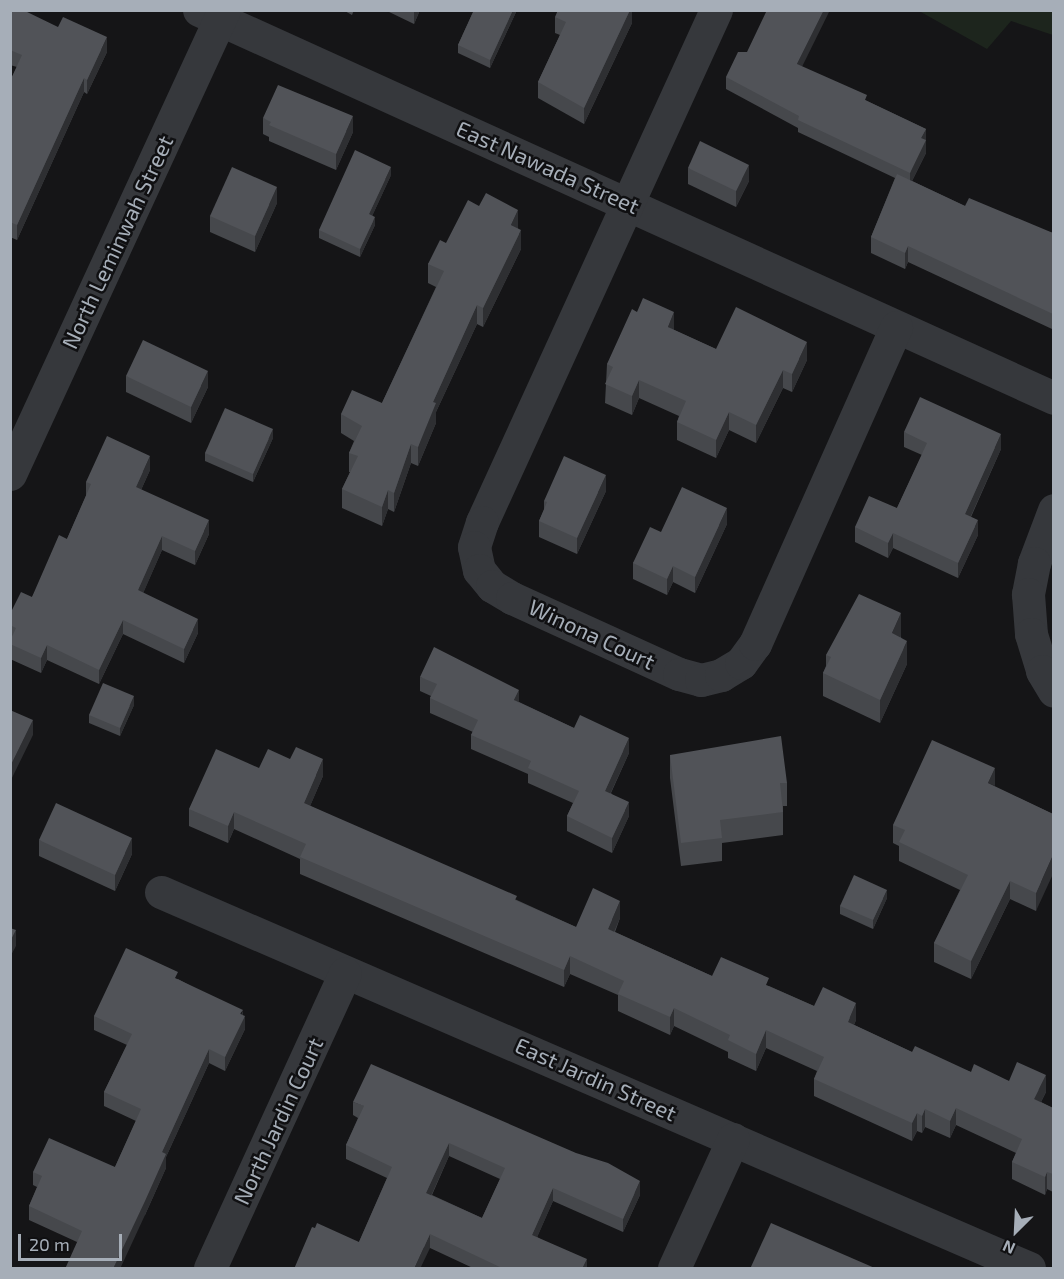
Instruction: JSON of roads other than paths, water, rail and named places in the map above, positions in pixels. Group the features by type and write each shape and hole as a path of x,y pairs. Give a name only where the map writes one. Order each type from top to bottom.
{"street":[{"name":"Winona Court","path":"716,10 474,548 479,570 492,586 512,598 679,674 701,680 721,675 741,663 754,644 896,327"},
{"name":"East Nawada Street","path":"214,14 1053,398"},
{"name":"North Leminwah Street","path":"10,474 214,14"},
{"path":"1053,510 1034,563 1028,594 1031,634 1053,691"},
{"name":"East Jardin Street","path":"161,892 1029,1269"},
{"name":"North Jardin Court","path":"210,1269 345,973"},
{"path":"674,1269 733,1139"}]}
